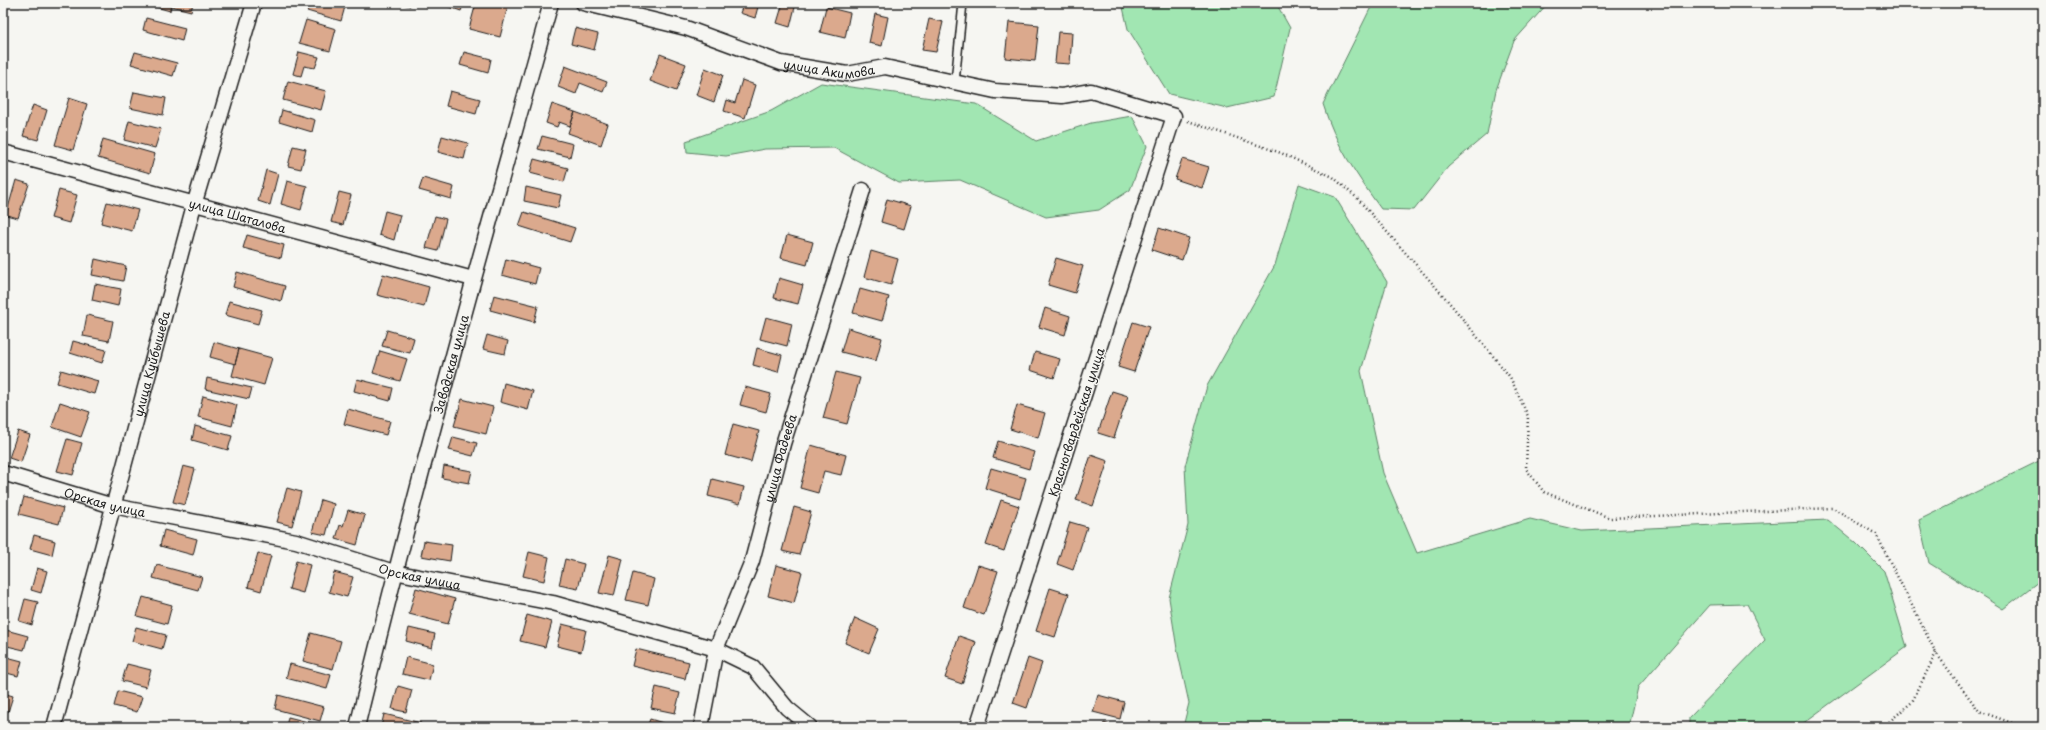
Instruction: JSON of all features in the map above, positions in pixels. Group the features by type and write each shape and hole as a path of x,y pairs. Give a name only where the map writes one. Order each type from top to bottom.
{"street":[{"name":"улица Куйбышева","path":"54,727 194,205 254,3"},
{"name":"Заводская улица","path":"356,727 394,572 473,279 551,3"},
{"name":"улица Акимова","path":"583,3 686,28 781,63 846,74 885,67 994,91 1062,96 1091,92 1174,116"},
{"name":"Красногвардейская улица","path":"977,727 1174,116"},
{"name":"улица Шаталова","path":"3,152 194,205 473,279"},
{"name":"улица Фадеева","path":"701,727 716,649 752,561 783,444 863,190"},
{"name":"Орская улица","path":"3,473 113,506 296,541 394,572 553,603 716,649 753,667 786,708 810,727"}],"lane":[{"path":"955,82 962,3"}],"path":[{"path":"1174,116 1281,153 1333,178 1358,199 1448,301 1510,377 1528,416 1526,469 1544,492 1610,518 1833,508 1876,534 1936,653 1979,711 2023,727"},
{"path":"1883,727 1912,702 1936,653"}],"green space":[{"path":"1122,3 1276,3 1290,28 1274,97 1227,108 1169,94 1128,29"},
{"path":"1373,3 1548,3 1514,41 1496,90 1487,134 1448,167 1414,210 1381,209 1355,172 1340,146 1323,104"},
{"path":"821,83 976,104 1036,141 1091,123 1132,116 1147,146 1130,190 1099,210 1046,217 960,180 899,183 834,148 765,149 726,156 687,152 686,141 771,111"},
{"path":"1299,184 1335,197 1387,282 1361,371 1383,473 1417,553 1530,519 1582,531 1828,520 1856,543 1884,571 1907,647 1798,727 1689,727 1689,718 1765,640 1747,604 1710,605 1638,687 1629,727 1183,727 1189,703 1177,649 1169,598 1188,525 1185,466 1207,386 1275,265"},
{"path":"2043,459 2043,578 2003,609 1929,563 1919,520"}],"building":[{"path":"142,3 193,3 191,11 171,6 170,11"},
{"path":"309,3 346,3 341,21 307,11"},
{"path":"398,3 411,3 410,6"},
{"path":"438,3 464,3 461,11"},
{"path":"476,3 497,3 508,6 500,37 469,29"},
{"path":"744,3 759,3 755,18 740,13"},
{"path":"783,3 796,3 790,27 777,23"},
{"path":"3,6 6,7 3,19"},
{"path":"826,7 850,13 845,38 820,32"},
{"path":"875,14 888,17 882,46 869,43"},
{"path":"146,18 185,28 182,41 143,30"},
{"path":"929,19 943,22 936,52 922,50"},
{"path":"306,20 336,29 330,51 299,43"},
{"path":"1009,22 1039,25 1035,61 1005,58"},
{"path":"575,28 598,34 594,50 571,44"},
{"path":"1058,32 1072,33 1070,64 1055,63"},
{"path":"135,52 177,63 173,76 131,64"},
{"path":"299,52 319,57 315,68 304,66 301,76 293,74"},
{"path":"464,52 491,59 488,73 460,65"},
{"path":"660,54 686,64 676,91 650,81"},
{"path":"565,66 607,82 603,92 580,83 576,94 558,87"},
{"path":"705,68 723,75 714,102 696,95"},
{"path":"742,80 755,85 745,118 724,111 727,100 735,103"},
{"path":"288,81 326,91 321,110 283,100"},
{"path":"450,91 480,99 476,114 446,106"},
{"path":"134,92 166,98 163,115 130,108"},
{"path":"69,98 87,104 73,150 55,145"},
{"path":"552,104 575,112 570,126 559,122 557,127 546,123"},
{"path":"33,105 47,110 38,140 23,136"},
{"path":"282,110 315,120 312,132 279,122"},
{"path":"575,112 608,124 601,145 568,133"},
{"path":"129,121 161,129 155,148 124,140"},
{"path":"442,136 468,143 464,159 438,152"},
{"path":"542,136 573,144 570,157 538,149"},
{"path":"103,139 155,154 150,173 98,158"},
{"path":"293,146 306,149 301,169 288,166"},
{"path":"534,159 568,168 564,182 530,173"},
{"path":"1182,159 1209,167 1202,188 1175,179"},
{"path":"266,170 278,174 270,205 258,201"},
{"path":"423,178 454,187 451,199 419,190"},
{"path":"16,180 29,184 18,218 6,215"},
{"path":"287,181 307,186 301,210 281,204"},
{"path":"526,187 561,195 558,208 524,201"},
{"path":"59,190 77,195 69,223 51,218"},
{"path":"339,192 351,195 343,225 331,222"},
{"path":"887,199 911,206 904,229 881,222"},
{"path":"107,202 138,210 132,231 101,223"},
{"path":"385,211 400,215 394,240 379,235"},
{"path":"524,212 575,228 570,242 519,226"},
{"path":"435,216 446,219 438,251 426,248"},
{"path":"1159,228 1189,238 1182,260 1152,250"},
{"path":"247,235 284,245 281,258 243,248"},
{"path":"787,235 813,242 807,265 781,258"},
{"path":"871,251 898,259 891,285 864,277"},
{"path":"1056,258 1083,266 1075,293 1048,285"},
{"path":"95,259 126,266 123,281 92,275"},
{"path":"506,259 539,268 535,284 502,275"},
{"path":"237,272 285,286 281,301 233,287"},
{"path":"383,274 429,287 424,307 377,295"},
{"path":"779,278 803,285 798,304 774,298"},
{"path":"95,284 121,289 118,306 92,300"},
{"path":"860,289 889,297 882,321 853,313"},
{"path":"494,295 538,306 534,322 490,310"},
{"path":"229,301 262,310 258,324 225,315"},
{"path":"1045,308 1070,316 1065,335 1039,327"},
{"path":"87,315 113,321 109,341 83,336"},
{"path":"766,317 792,324 787,346 760,339"},
{"path":"1133,322 1149,327 1134,372 1118,367"},
{"path":"848,328 882,338 876,361 841,352"},
{"path":"387,330 414,338 410,353 382,346"},
{"path":"487,335 508,341 505,354 483,349"},
{"path":"73,341 106,350 102,363 70,353"},
{"path":"214,342 239,349 235,364 210,357"},
{"path":"757,348 782,355 778,372 753,365"},
{"path":"239,349 272,358 264,385 232,376"},
{"path":"380,351 407,359 400,381 373,373"},
{"path":"1035,352 1060,359 1054,378 1030,370"},
{"path":"61,370 98,381 94,394 57,383"},
{"path":"836,372 860,378 847,424 823,418"},
{"path":"207,378 252,388 249,399 205,389"},
{"path":"357,379 393,388 390,401 354,391"},
{"path":"504,383 533,391 528,410 500,402"},
{"path":"745,387 771,394 766,412 740,405"},
{"path":"1112,391 1128,396 1114,438 1098,433"},
{"path":"203,396 237,405 232,426 198,417"},
{"path":"462,399 493,407 486,434 454,426"},
{"path":"60,402 90,412 81,437 52,427"},
{"path":"1017,405 1045,413 1038,438 1010,429"},
{"path":"348,409 390,421 386,435 344,424"},
{"path":"733,424 759,431 751,462 725,455"},
{"path":"195,426 232,436 228,450 192,440"},
{"path":"18,431 30,435 21,462 9,458"},
{"path":"453,437 477,443 473,456 449,450"},
{"path":"67,439 82,443 73,475 57,471"},
{"path":"998,441 1034,452 1029,469 993,458"},
{"path":"811,445 846,455 841,475 824,471 818,493 800,488"},
{"path":"1091,455 1108,461 1093,506 1076,500"},
{"path":"183,466 195,469 185,505 173,502"},
{"path":"444,466 472,471 469,483 442,478"},
{"path":"991,468 1026,478 1020,499 985,488"},
{"path":"712,479 744,487 740,504 708,496"},
{"path":"287,488 301,492 292,526 277,522"},
{"path":"24,497 63,508 59,524 19,514"},
{"path":"321,500 334,504 326,535 312,532"},
{"path":"1001,500 1019,506 1004,551 986,545"},
{"path":"794,507 811,512 799,555 782,551"},
{"path":"348,510 365,515 357,545 336,539 340,525 343,526"},
{"path":"1070,522 1087,527 1073,570 1057,564"},
{"path":"164,530 197,539 193,555 160,546"},
{"path":"34,535 55,541 52,555 30,549"},
{"path":"424,541 452,545 450,561 421,556"},
{"path":"529,552 549,557 544,581 523,576"},
{"path":"258,553 271,556 261,591 248,587"},
{"path":"609,555 623,559 614,596 599,593"},
{"path":"565,559 584,564 578,589 559,585"},
{"path":"296,561 310,565 303,593 289,589"},
{"path":"157,565 202,577 198,590 153,578"},
{"path":"776,565 802,572 794,603 768,596"},
{"path":"978,565 998,571 984,615 964,608"},
{"path":"37,568 47,571 41,593 31,590"},
{"path":"334,572 353,577 347,597 329,592"},
{"path":"633,573 654,579 648,605 626,600"},
{"path":"416,588 455,599 448,624 409,614"},
{"path":"1050,588 1069,594 1055,637 1036,631"},
{"path":"143,597 172,605 167,624 137,616"},
{"path":"25,599 38,602 32,625 19,621"},
{"path":"527,615 552,622 545,647 520,641"},
{"path":"855,618 879,629 869,653 845,643"},
{"path":"562,624 586,630 581,652 557,646"},
{"path":"136,627 166,635 162,649 132,641"},
{"path":"409,628 435,634 432,648 406,641"},
{"path":"6,630 28,636 24,650 3,645"},
{"path":"311,633 341,641 333,669 303,661"},
{"path":"959,636 976,642 962,684 945,678"},
{"path":"636,649 689,662 685,679 632,666"},
{"path":"3,656 22,661 18,676 3,672"},
{"path":"406,657 433,664 429,680 402,674"},
{"path":"1028,658 1042,663 1027,708 1013,703"},
{"path":"127,664 151,670 146,687 122,681"},
{"path":"290,664 331,675 327,689 286,678"},
{"path":"398,686 412,690 406,712 392,709"},
{"path":"656,687 680,693 675,713 651,708"},
{"path":"118,691 142,697 137,712 114,706"},
{"path":"3,693 13,696 8,712 3,711"},
{"path":"278,695 324,707 320,721 275,709"},
{"path":"1098,695 1124,702 1120,719 1093,712"},
{"path":"384,714 421,723 421,727 381,727"},
{"path":"288,717 320,725 319,727 286,727"},
{"path":"650,719 673,726 647,727"},
{"path":"108,722 128,727 107,727"},
{"path":"1104,723 1117,727 1103,727"}]}
